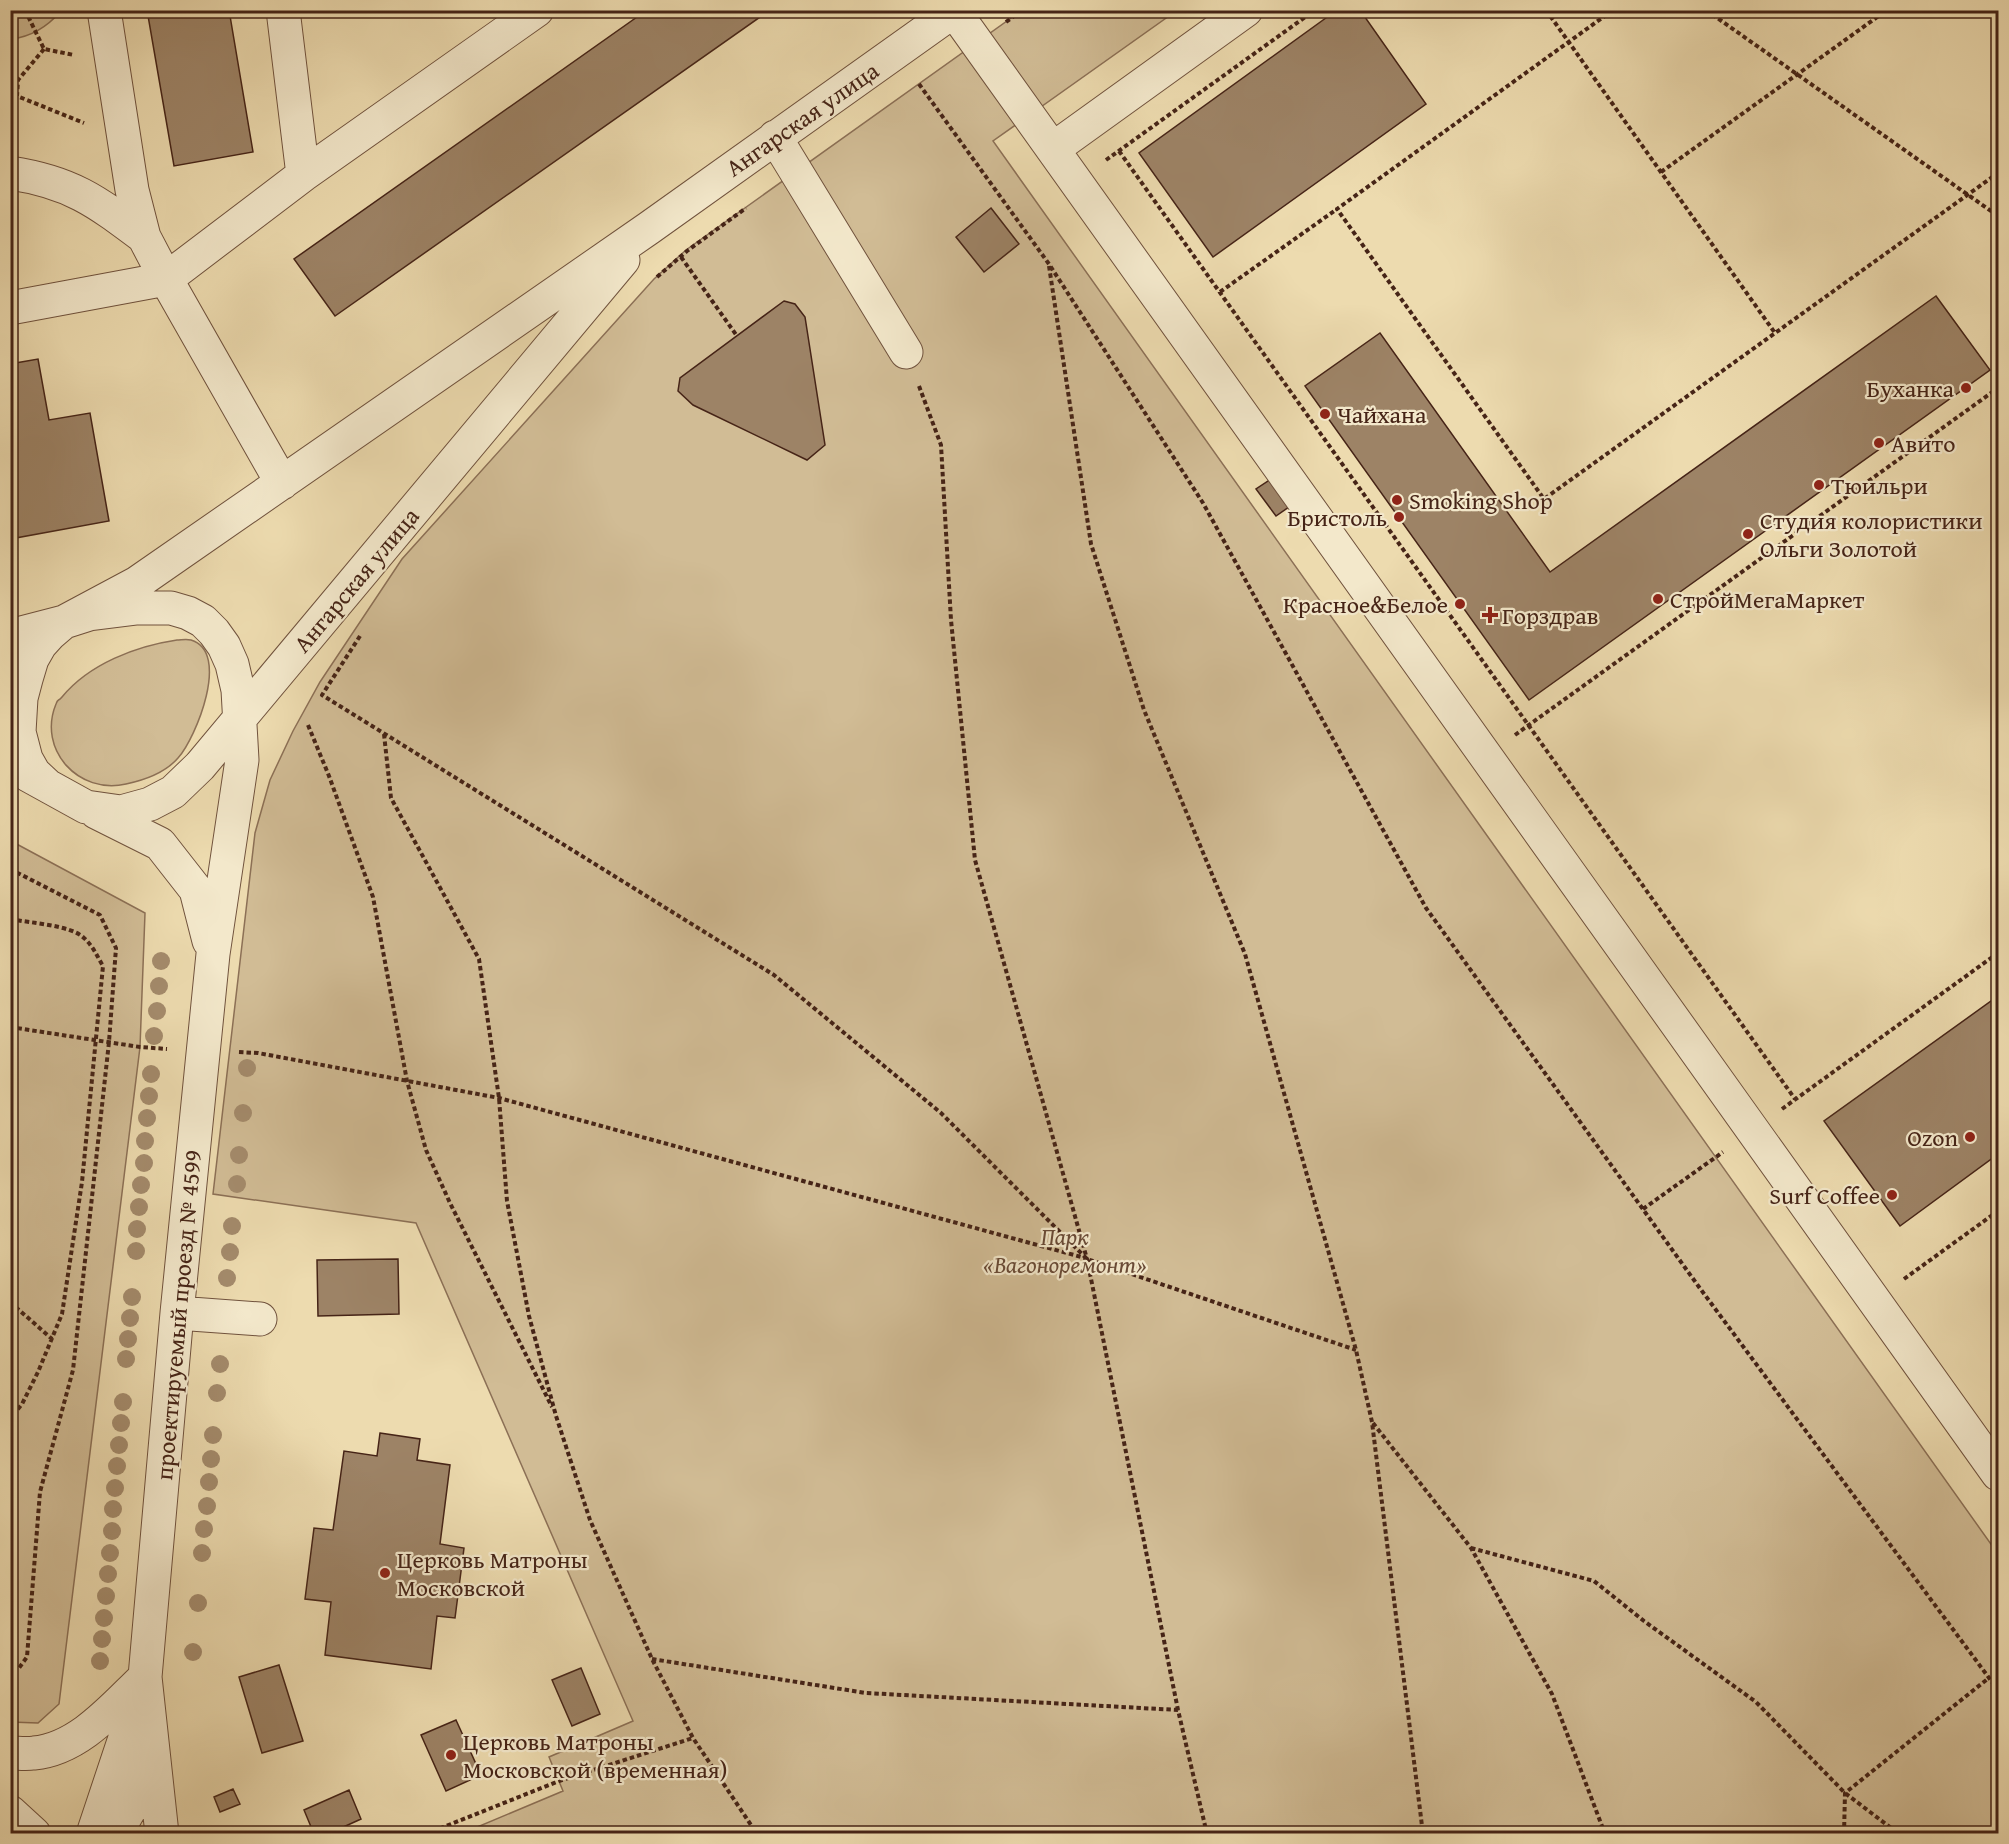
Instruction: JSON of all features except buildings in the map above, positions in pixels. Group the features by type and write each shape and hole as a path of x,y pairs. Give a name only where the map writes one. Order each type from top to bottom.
{"street":[{"path":"105,10 123,138 132,190 144,237 282,483"},
{"path":"283,10 303,175"},
{"path":"10,308 166,279 303,175 537,10"},
{"path":"1053,149 1246,10"},
{"path":"955,11 1998,1474"},
{"name":"Ангарская улица","path":"10,636 64,622 137,583 649,228 955,11"},
{"path":"775,138 906,352"},
{"path":"10,173 38,177 81,193 144,237"},
{"name":"Ангарская улица","path":"10,766 86,807 121,812 150,804 173,792 200,766 241,719 649,228"},
{"path":"48,786 33,773 26,759 20,738 21,698 33,659 40,645 64,622 105,611 171,608 203,621 224,646 232,664 241,719"},
{"name":"проектируемый проезд № 4599","path":"162,1833 145,1677 177,1313 213,954 242,760 241,719"},
{"name":"проектируемый проезд № 4599","path":"86,807 160,844 196,890 213,954"},
{"path":"177,1313 260,1319"},
{"path":"10,1754 35,1754 65,1744 98,1722 145,1677"},
{"name":"проектируемый проезд № 4599","path":"93,1833 145,1677"},
{"name":"проектируемый проезд № 4599","path":"115,1833 130,1807 151,1745"},
{"path":"10,1812 34,1833"}],"path":[{"path":"25,10 44,49"},
{"path":"976,43 1022,10"},
{"path":"1076,182 1315,10"},
{"path":"1545,10 1775,333"},
{"path":"1220,292 1613,10"},
{"path":"1706,10 1998,216"},
{"path":"1661,172 1887,10"},
{"path":"44,49 112,62"},
{"path":"44,49 18,80 17,96 123,138"},
{"path":"910,91 927,79"},
{"path":"919,84 1049,264 1203,503 1426,908 1643,1209 1998,1690"},
{"path":"1119,151 1795,1099"},
{"path":"1337,209 1544,499 1998,173"},
{"path":"656,279 681,257 751,205"},
{"path":"681,257 737,336"},
{"path":"1049,264 1091,544 1144,710 1245,954 1356,1350 1372,1422 1423,1833"},
{"path":"906,352 941,445 951,620 975,860 1087,1259 1178,1710 1207,1833"},
{"path":"1485,756 1998,388"},
{"path":"366,628 322,695 774,975 941,1113 1087,1259"},
{"path":"308,725 373,897 406,1081 426,1150 556,1416"},
{"path":"384,734 391,798 479,959 500,1098 507,1201 529,1316 556,1416 590,1520 652,1659 693,1738 757,1833"},
{"path":"10,869 100,915 116,948 109,1042 73,1370 40,1492 27,1657 19,1668 10,1670"},
{"path":"10,919 70,930 82,936 92,947 103,966 82,1182 62,1314 22,1404 10,1419"},
{"path":"1643,1209 1998,953"},
{"path":"10,1027 140,1047 172,1049"},
{"path":"230,1052 258,1053 500,1098 1087,1259 1356,1350"},
{"path":"1926,1263 1998,1210"},
{"path":"10,1302 52,1339"},
{"path":"1372,1422 1471,1548 1552,1694 1605,1833"},
{"path":"1471,1548 1594,1581 1644,1621 1756,1702 1845,1793 1899,1833"},
{"path":"652,1659 866,1693 1178,1710"},
{"path":"1844,1833 1845,1793 1990,1677"},
{"path":"426,1833 559,1781 693,1738"}],"green space":[{"path":"10,11 61,11 39,30 11,39"},
{"name":"Парк «Вагоноремонт»","path":"1021,11 1176,11 993,141 1998,1554 1998,1833 463,1833 563,1791 549,1757 633,1721 416,1223 213,1194 255,833 270,780 320,682 402,559 654,279 686,250"},
{"path":"177,640 191,640 203,648 208,661 209,677 201,715 178,758 167,768 154,775 126,784 109,786 93,783 78,776 57,752 52,737 52,721 57,701 86,675 114,658"},
{"path":"11,841 145,913 140,1047 59,1704 38,1723 10,1722"}],"place":[{"name":"Буханка","path":"1966,388"},
{"name":"Чайхана","path":"1325,414"},
{"name":"Авито","path":"1879,443"},
{"name":"Тюильри","path":"1819,485"},
{"name":"Smoking Shop","path":"1397,500"},
{"name":"Бристоль","path":"1399,517"},
{"name":"Студия колористики Ольги Золотой","path":"1748,534"},
{"name":"СтройМегаМаркет","path":"1658,599"},
{"name":"Красное&Белое","path":"1460,604"},
{"name":"Горздрав","path":"1490,615"},
{"name":"Ozon","path":"1970,1137"},
{"name":"Surf Coffee","path":"1892,1195"},
{"name":"Церковь Матроны Московской","path":"385,1573"},
{"name":"Церковь Матроны Московской (временная)","path":"451,1755"}]}
